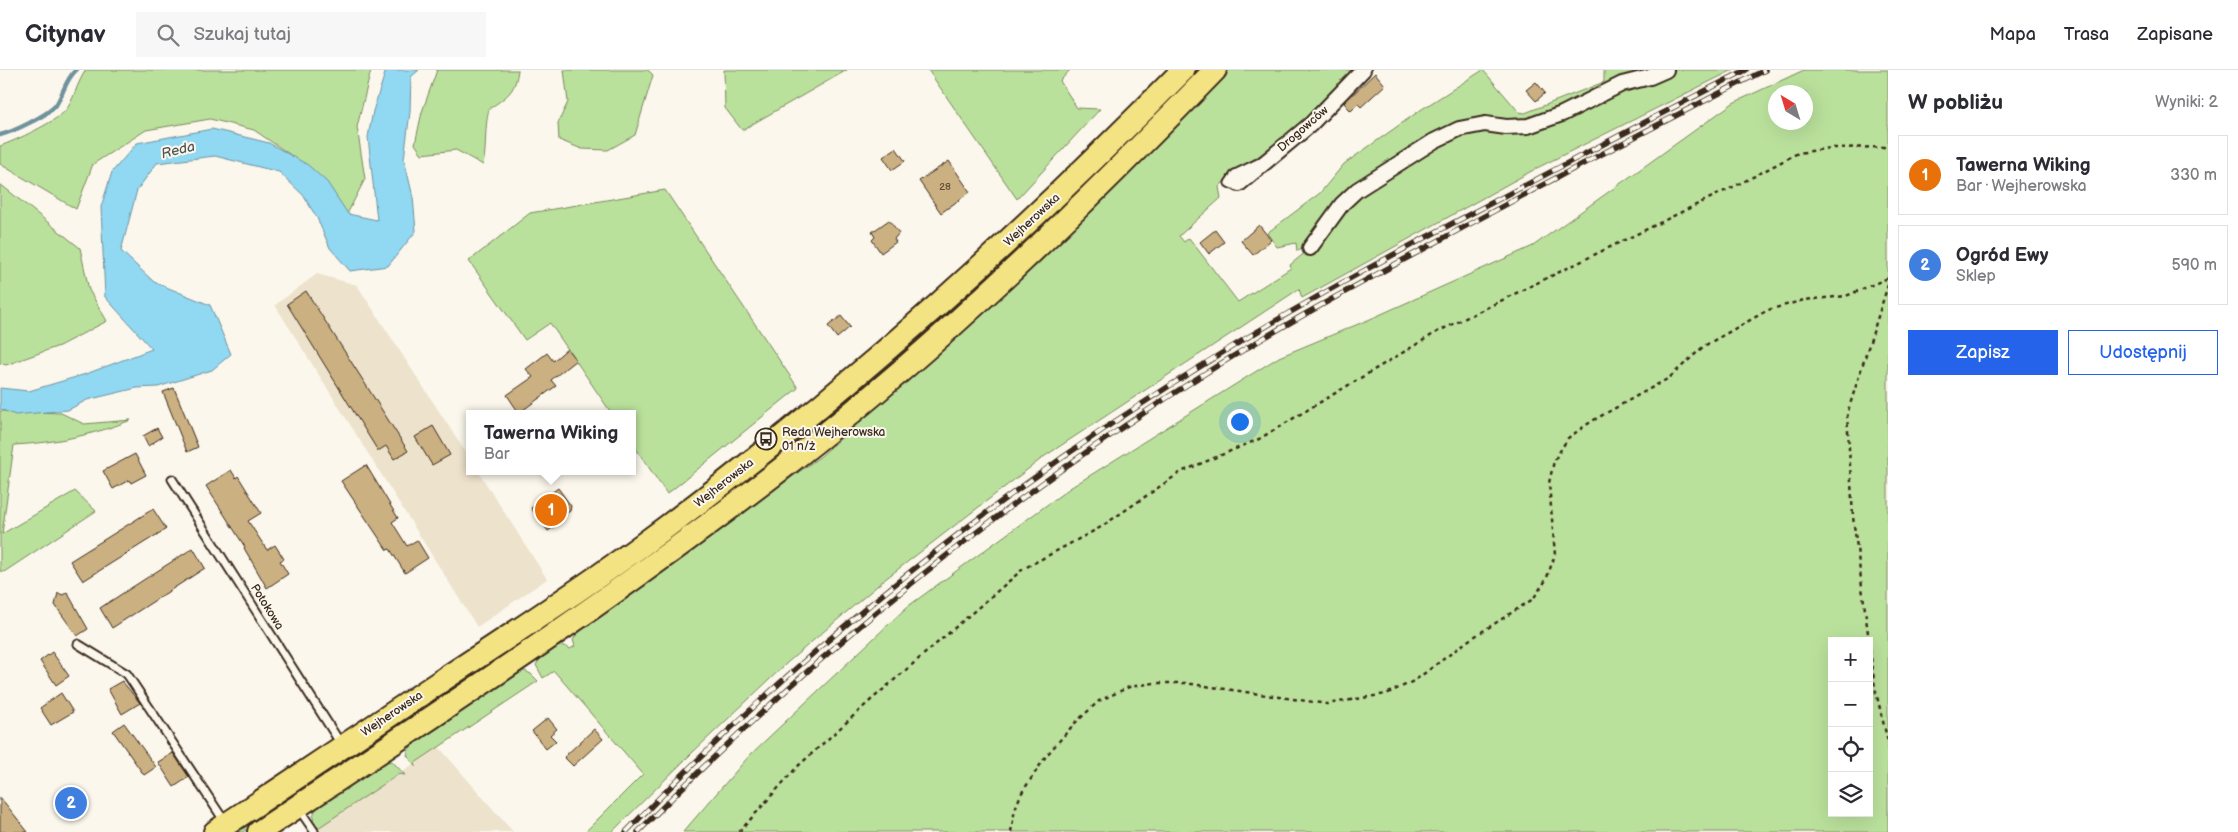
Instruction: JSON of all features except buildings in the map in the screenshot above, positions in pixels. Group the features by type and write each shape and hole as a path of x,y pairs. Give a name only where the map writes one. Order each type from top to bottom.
{"main road":[{"name":"Wejherowska","path":"220,828 566,599 641,546 830,400 900,340 1023,228 1118,137 1183,70"},
{"name":"Wejherowska","path":"258,832 639,576 707,526 845,417 944,332 1031,253 1127,161 1215,70"},
{"path":"830,400 845,417"}],"street":[{"name":"Drogowców","path":"1239,184 1316,118 1363,70"},
{"path":"1310,248 1342,204 1357,190 1451,133 1459,129 1485,124 1506,127 1528,126 1562,114 1622,84 1650,77 1666,70"}],"lane":[{"name":"Potokowa","path":"172,479 342,747"},
{"path":"78,644 127,674 220,828"},
{"path":"297,806 314,831"}],"path":[{"path":"739,832 797,766 1024,569 1101,526 1181,472 1259,439 1437,332 1751,178 1798,153 1831,148 1888,147"},
{"path":"1011,832 1015,810 1021,794 1046,756 1075,723 1099,701 1129,687 1154,683 1185,682 1326,704 1386,694 1414,681 1469,640 1533,599 1546,580 1555,555 1549,483 1554,461 1568,438 1592,421 1669,378 1704,346 1768,310 1804,300 1846,296 1888,278"},
{"path":"1869,637 1854,517 1847,414 1888,285"},
{"path":"1873,672 1888,742"}],"shaded area":[{"path":"317,274 357,285 466,453 466,475 481,475 547,579 477,627 275,305"},
{"path":"439,747 513,832 312,832 331,819"}],"green space":[{"path":"86,70 371,70 357,127 365,179 346,216 301,162 254,130 210,119 146,130 93,164 76,209 0,164 0,146 44,126 65,111"},
{"path":"437,70 518,70 512,89 501,101 489,109 483,165 456,150 422,154 415,144 422,112"},
{"path":"564,70 648,70 653,75 635,135 608,150 582,149 559,140 558,123 568,102"},
{"path":"724,70 847,70 742,130 725,108"},
{"path":"928,70 1070,70 1060,81 1077,108 1100,109 1017,199"},
{"path":"1195,70 1204,70 1079,194 950,314 861,390 861,386"},
{"path":"1230,70 1358,70 1286,139 1233,172 1219,187 1221,198 1179,236 1184,242 1189,238 1238,302 1291,268 1290,265 1319,241 1349,200 1371,183 1471,128 1506,131 1671,70 1733,70 1537,168 1302,298 1299,289 1045,456 884,580 788,662 612,832 585,832 643,774 554,671 543,678 536,665 542,657 556,647 565,646 570,649 575,646 573,640 578,632 821,456 1017,283"},
{"path":"1483,70 1519,112 1525,113 1604,82 1604,70 1659,70 1630,78 1612,80 1600,91 1533,121 1485,122 1382,173 1303,249 1297,251 1296,243 1277,247 1267,233 1320,193 1344,164 1422,109"},
{"path":"1804,70 1888,70 1888,832 683,832 750,755 907,607 1070,488 1279,357 1368,320 1533,246 1733,103 1768,87 1768,130 1813,130 1813,85 1772,85"},
{"path":"0,184 80,248 89,290 107,321 59,346 6,365 0,363"},
{"path":"665,190 798,388 667,494 636,449 636,410 609,410 550,323 525,340 469,261 530,213"},
{"path":"0,411 61,413 84,424 131,420 103,430 74,437 14,445 2,534 75,491 96,511 4,572 0,571"},
{"path":"792,441 796,446 750,482 482,673 243,832 231,832"},
{"path":"525,671 538,681 415,763 416,767 407,755 409,749 416,741 520,672"},
{"path":"392,761 405,775 399,774 318,828 313,817 318,806 385,762"}],"water":[{"name":"Reda","path":"386,70 419,70 411,77 410,112 404,159 413,197 416,231 388,266 350,271 330,248 317,218 303,195 279,172 215,156 157,163 137,190 121,251 154,282 210,305 231,354 212,370 158,387 137,388 87,400 68,410 15,415 0,409 0,388 29,391 86,374 152,349 105,297 101,207 112,172 137,143 212,129 269,143 308,165 327,182 348,214 377,220 368,137 373,111"}],"waterway":[{"path":"0,135 30,123 52,109 59,100 69,78 76,70"}],"railway":[{"path":"626,832 693,764 763,698 909,573 984,514 1141,404 1222,353 1333,288 1746,70"},
{"path":"638,832 762,712 891,600 958,546 1097,445 1199,377 1323,304 1548,182 1765,70"}],"place":[{"name":"Reda Wejherowska 01 n/ż","path":"766,439"},
{"name":"Tawerna Wiking","path":"551,510"},
{"name":"Ogród Ewy","path":"71,803"}]}
